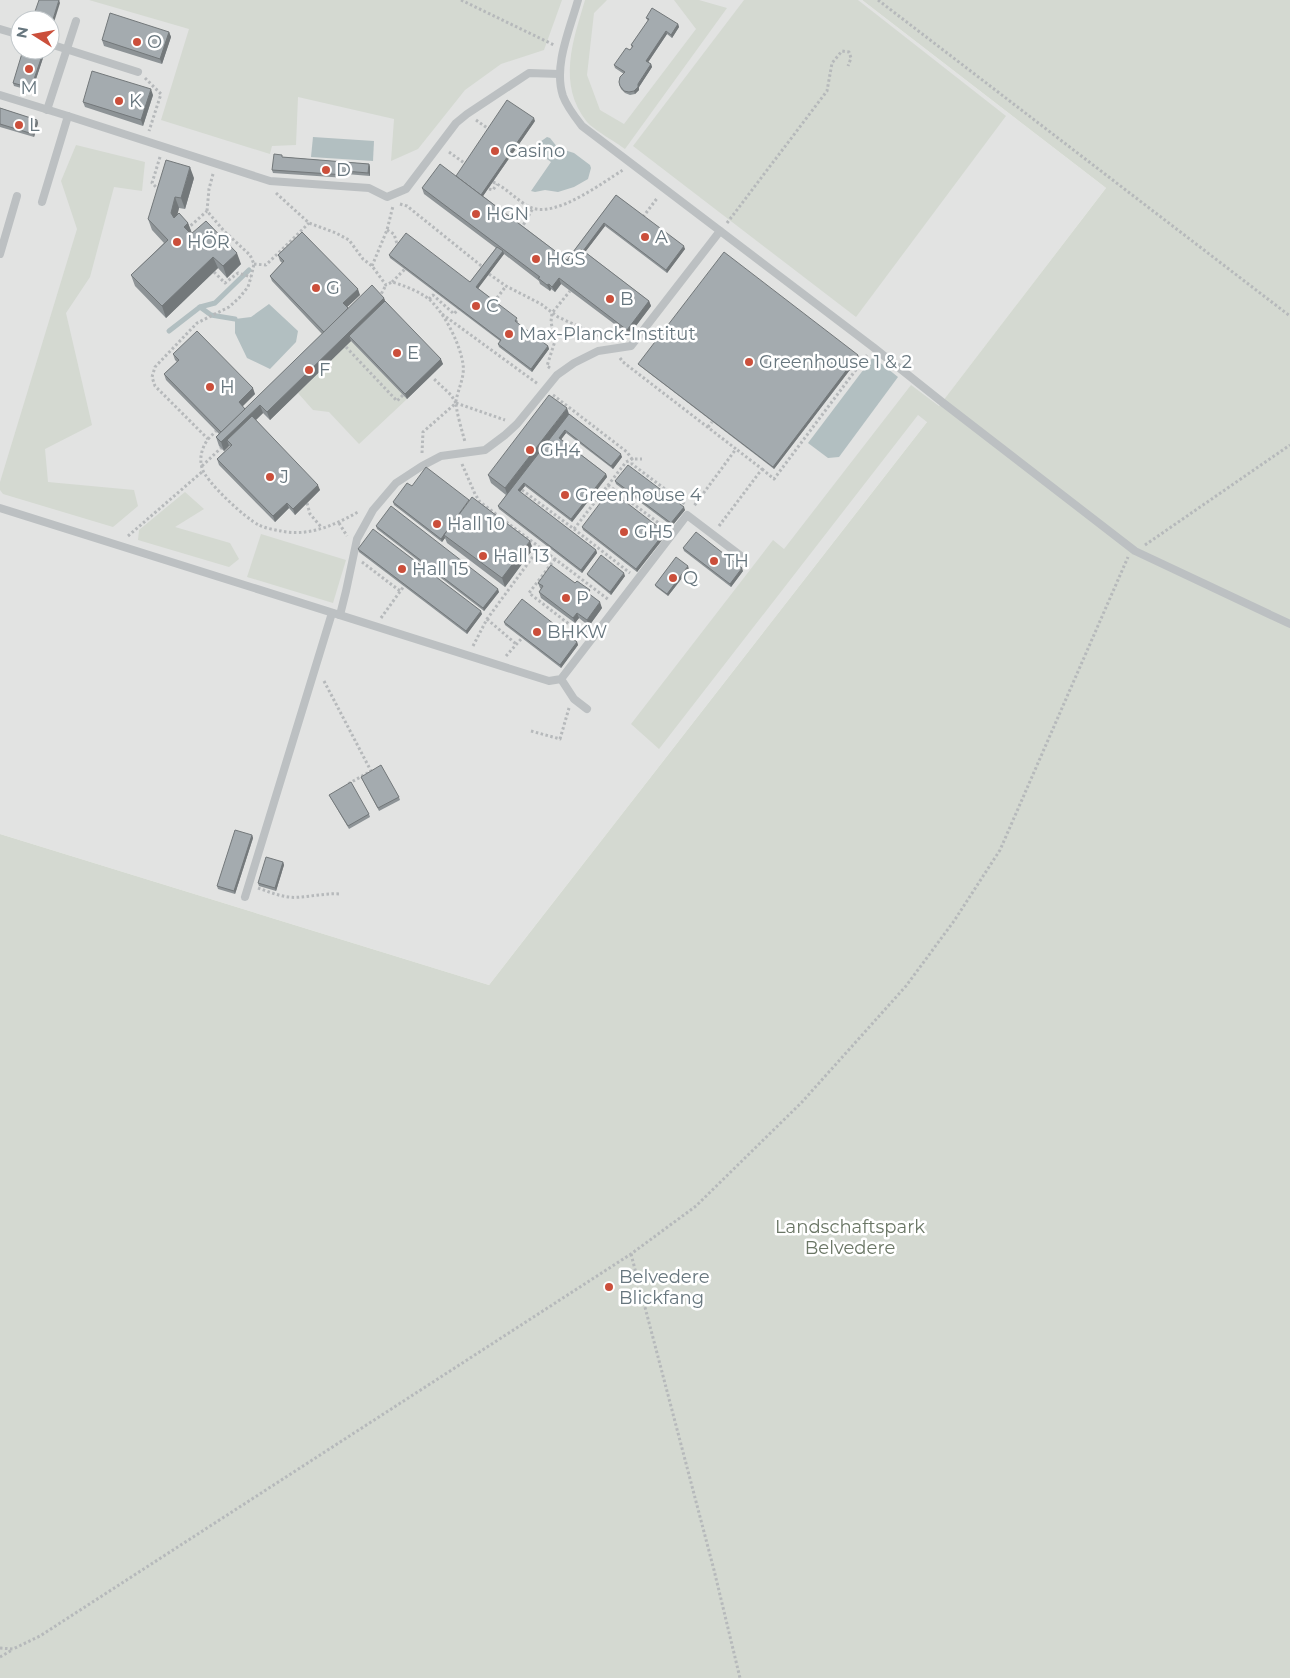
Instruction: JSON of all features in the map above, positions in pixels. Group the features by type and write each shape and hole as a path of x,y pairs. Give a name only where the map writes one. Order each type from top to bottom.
{"lane":[{"path":"578,0 564,50 560,74 563,96 570,110 582,126 873,347 1135,551 1290,624"},
{"path":"47,110 76,21"},
{"path":"60,48 138,72"},
{"path":"0,95 270,181 369,188 387,197 406,189 461,118 529,73 560,74"},
{"path":"42,202 68,116"},
{"path":"0,254 17,196"},
{"path":"244,897 316,667 346,591 356,539 374,510 396,483 422,466 441,456 486,450 517,424 557,375 574,363 598,351 631,346 720,231"},
{"path":"0,508 549,681 562,679 687,516 741,556"},
{"path":"562,679 574,699 587,709"}],"path":[{"path":"462,0 564,50"},
{"path":"878,0 1290,316"},
{"path":"720,231 827,91 832,63 842,51 850,52 851,58 848,66"},
{"path":"138,72 161,94 146,141"},
{"path":"440,146 467,165"},
{"path":"163,147 152,183 163,193"},
{"path":"208,439 155,386 152,377 155,366 198,324 229,306 248,288 254,264 250,255 224,231 207,211 209,189 216,164"},
{"path":"489,189 492,190 495,183 533,208 551,208 568,203 632,165"},
{"path":"270,181 275,192 309,223 349,240 386,285"},
{"path":"643,217 665,189"},
{"path":"372,266 387,230 394,203 407,206 484,268"},
{"path":"521,229 533,208"},
{"path":"186,228 207,211"},
{"path":"254,264 266,265 309,223"},
{"path":"387,230 394,234 398,247"},
{"path":"379,298 386,285 392,282 405,269"},
{"path":"214,272 225,283 238,273 251,277"},
{"path":"489,274 506,286 541,304 552,313 605,338 623,362 774,478 873,347"},
{"path":"392,282 409,287 429,300 440,312 546,389 627,452 632,458 632,464 692,510 736,449"},
{"path":"494,302 506,286"},
{"path":"547,366 555,341 551,322 552,313 570,290"},
{"path":"429,300 433,295 454,314 458,309"},
{"path":"422,466 423,432 456,403 461,388 463,364 455,338 440,312"},
{"path":"346,347 396,401 403,395"},
{"path":"541,360 557,375"},
{"path":"434,379 451,395 456,403 466,444 461,453 463,467 480,502 617,606"},
{"path":"656,387 660,382"},
{"path":"456,403 517,424"},
{"path":"708,427 712,422"},
{"path":"216,431 203,446 200,456 203,471 242,512 259,525 282,532 302,532 339,523 360,511 374,510"},
{"path":"0,1657 40,1636 631,1254 696,1206 802,1102 906,986 954,922 1000,850 1127,558 1290,445"},
{"path":"201,466 221,448"},
{"path":"574,529 626,462 632,458 642,459"},
{"path":"712,534 762,469"},
{"path":"118,545 203,471"},
{"path":"608,485 673,534"},
{"path":"522,490 638,579"},
{"path":"307,503 310,514 322,528"},
{"path":"468,656 487,620 540,547"},
{"path":"354,550 358,559 400,591"},
{"path":"555,559 529,594 592,641"},
{"path":"542,575 547,579"},
{"path":"585,591 590,585"},
{"path":"374,626 404,586"},
{"path":"487,620 516,644"},
{"path":"500,665 522,638"},
{"path":"316,667 343,712 371,771 340,789"},
{"path":"531,731 560,739 567,712 574,699"},
{"path":"248,885 281,896 299,898 330,893 341,894"},
{"path":"631,1254 714,1570 740,1678"},
{"path":"0,1648 13,1649"}],"shaded area":[{"path":"0,0 862,0 1106,188 927,422 489,985 0,834"},
{"path":"313,137 374,141 373,161 311,157"},
{"path":"547,137 558,148 574,153 590,165 588,179 574,187 558,192 545,190 531,191 551,162 540,154 540,142"},
{"path":"269,304 298,331 296,342 270,369 247,358 235,333 235,319 251,317"},
{"path":"873,357 898,377 839,457 828,458 808,443"}],"green space":[{"path":"89,0 562,0 544,50 501,64 465,90 418,149 391,161 394,119 298,97 296,145 272,146 270,154 161,120 189,29"},
{"path":"585,0 607,0 594,13 587,75 600,110 624,124 696,29 674,0 699,0 727,8 625,149 587,122 578,108 572,93 570,62 572,47"},
{"path":"744,0 858,0 1006,116 856,317 633,146"},
{"name":"Landschaftspark Belvedere","path":"862,0 1290,0 1290,1678 0,1678 0,834 489,985 927,422 918,415 659,749 631,724 773,540 784,549 911,385 939,406 1106,188"},
{"path":"76,145 145,162 142,191 114,187 90,277 66,313 92,425 45,449 48,482 134,490 138,506 113,527 3,494 0,490 0,482 77,229 61,181"},
{"path":"351,341 407,399 359,444 329,412 313,410 298,393"},
{"path":"185,492 204,509 175,527 230,543 239,559 229,567 138,540 139,530"},
{"path":"261,534 346,560 333,603 247,577"}],"building":[{"path":"39,0 59,0 56,10 36,10"},
{"path":"652,8 678,24 671,35 666,31 646,61 651,64 638,87 634,91 624,91 619,82 620,77 625,72 614,65 626,48 630,50 633,46 631,45 649,19 646,18"},
{"name":"O","path":"110,13 169,32 160,59 102,40"},
{"name":"M","path":"20,60 41,60 31,88 13,83"},
{"name":"K","path":"92,71 151,89 141,120 83,102"},
{"name":"Casino","path":"507,100 534,118 481,195 456,176"},
{"name":"L","path":"0,108 37,120 33,134 0,124"},
{"name":"D","path":"274,154 282,155 282,157 369,164 368,173 345,171 345,175 272,170"},
{"name":"HÖR","path":"166,160 190,167 181,198 175,197 171,213 174,218 179,213 188,223 184,227 191,234 206,221 237,253 223,266 213,257 162,306 131,275 168,240 148,219"},
{"path":"440,164 571,263 581,249 649,301 627,330 559,278 552,287 549,284 547,285 538,278 540,277 422,188"},
{"name":"A","path":"616,195 684,246 666,270 604,223 583,251 581,249 571,263 567,260"},
{"name":"G","path":"302,232 358,289 343,303 348,308 324,332 270,276 284,261 278,255"},
{"name":"C","path":"406,233 470,282 497,247 503,251 476,287 517,318 515,321 548,346 531,369 498,344 501,340 389,255"},
{"name":"Greenhouse 1 & 2","path":"724,252 858,355 773,467 638,364"},
{"path":"372,285 384,298 267,412 260,405 221,442 216,437"},
{"name":"E","path":"385,301 441,359 405,394 349,336"},
{"name":"H","path":"197,331 253,388 239,402 245,409 221,432 164,374 179,360 173,354"},
{"name":"GH4","path":"549,395 567,408 505,488 488,475"},
{"name":"Greenhouse 4","path":"569,414 621,454 611,466 565,430 559,438 606,474 571,519 524,483 518,490 596,550 581,570 498,506"},
{"name":"J","path":"252,416 318,485 293,509 287,503 273,516 217,459 232,445 227,440"},
{"path":"628,465 684,507 671,523 615,481"},
{"name":"Hall 10","path":"426,467 469,500 441,539 393,502 407,483 412,486"},
{"name":"GH5","path":"610,490 665,532 636,569 582,527"},
{"path":"472,497 530,541 502,578 444,535"},
{"path":"391,506 498,589 483,608 376,526"},
{"name":"Hall 15","path":"373,529 481,611 466,631 358,549"},
{"name":"TH","path":"696,532 742,568 730,584 683,548"},
{"path":"601,555 624,573 610,592 587,574"},
{"name":"Q","path":"676,557 688,566 667,594 655,585"},
{"name":"P","path":"551,565 575,583 577,581 590,590 588,593 600,602 587,620 577,613 573,618 539,592 543,586 538,583"},
{"name":"BHKW","path":"522,599 577,642 560,665 504,622"},
{"path":"381,765 399,797 378,808 361,777"},
{"path":"351,782 369,814 348,826 329,795"},
{"path":"235,830 252,835 234,891 217,886"},
{"path":"266,857 283,862 275,888 258,883"}],"waterway":[{"path":"200,307 215,303 249,270"},
{"path":"169,331 200,307 211,315 235,319"}],"place":[{"name":"O","path":"137,42"},
{"name":"M","path":"29,69"},
{"name":"K","path":"119,101"},
{"name":"L","path":"19,125"},
{"name":"Casino","path":"495,151"},
{"name":"D","path":"326,170"},
{"name":"HGN","path":"476,214"},
{"name":"A","path":"645,237"},
{"name":"HÖR","path":"177,242"},
{"name":"HGS","path":"536,259"},
{"name":"G","path":"316,288"},
{"name":"B","path":"610,299"},
{"name":"C","path":"476,306"},
{"name":"Max-Planck-Institut","path":"509,334"},
{"name":"E","path":"397,353"},
{"name":"Greenhouse 1 & 2","path":"749,362"},
{"name":"F","path":"309,370"},
{"name":"H","path":"210,387"},
{"name":"GH4","path":"530,450"},
{"name":"J","path":"270,477"},
{"name":"Greenhouse 4","path":"565,495"},
{"name":"Hall 10","path":"437,524"},
{"name":"GH5","path":"624,532"},
{"name":"Hall 13","path":"483,556"},
{"name":"TH","path":"714,561"},
{"name":"Hall 15","path":"402,569"},
{"name":"Q","path":"673,578"},
{"name":"P","path":"566,598"},
{"name":"BHKW","path":"537,632"},
{"name":"Belvedere Blickfang","path":"609,1287"}]}
